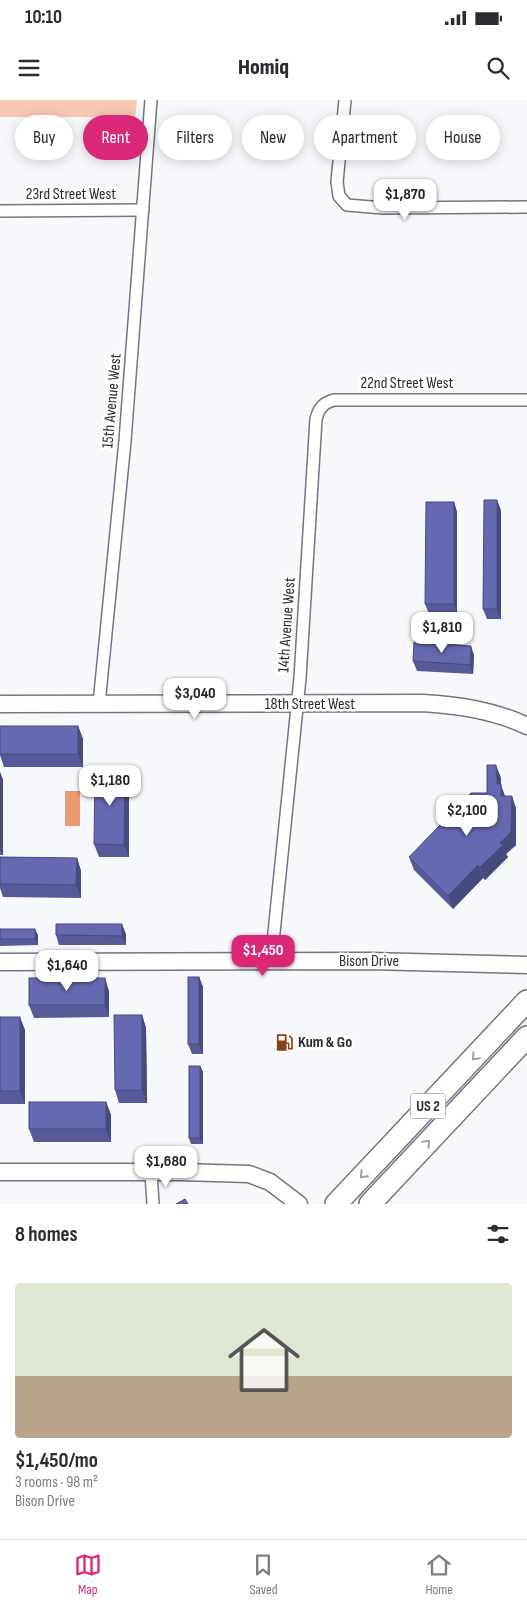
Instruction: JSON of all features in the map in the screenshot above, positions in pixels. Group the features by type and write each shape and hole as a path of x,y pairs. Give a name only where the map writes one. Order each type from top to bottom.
{"highway":[{"path":"480,1087 503,1044 525,1009"},
{"name":"US 2","path":"336,1204 525,1009"},
{"name":"US 2","path":"370,1204 527,1037"}],"street":[{"name":"15th Avenue West","path":"99,704 125,441 151,100"},
{"path":"344,100 336,182 339,196 347,204 383,208 527,207"},
{"name":"23rd Street West","path":"0,211 143,210"},
{"name":"22nd Street West","path":"315,438 319,409 326,403 334,400 527,400"},
{"name":"14th Avenue West","path":"271,962 298,704 315,438"},
{"name":"18th Street West","path":"0,704 443,704 493,713 527,726"},
{"name":"Bison Drive","path":"0,962 369,961 527,965"},
{"path":"0,1172 249,1174 270,1182 299,1204"},
{"path":"151,1173 153,1204"}],"shaded area":[{"path":"0,100 137,100 135,115 83,115 83,117 73,117 73,115 15,115 15,117 0,117"},
{"path":"65,791 80,791 80,826 65,826"}],"building":[{"path":"484,500 497,500 497,609 483,609"},
{"path":"426,502 454,502 454,604 425,604"},
{"path":"414,642 471,646 470,665 413,661"},
{"path":"0,726 78,726 78,754 0,754"},
{"path":"487,765 496,765 497,784 501,784 501,796 512,796 511,832 500,843 503,845 480,867 478,865 448,896 409,857 471,793 487,793"},
{"path":"95,768 125,769 124,845 94,844"},
{"path":"0,857 77,858 76,885 0,884"},
{"path":"56,924 122,924 122,936 56,935"},
{"path":"0,929 35,929 35,939 0,939"},
{"path":"188,977 199,977 199,1044 188,1044"},
{"path":"29,978 105,978 105,1005 29,1005"},
{"path":"114,1015 142,1015 142,1090 115,1090"},
{"path":"0,1017 20,1017 20,1091 0,1091"},
{"path":"189,1066 200,1066 200,1138 189,1138"},
{"path":"29,1102 106,1102 106,1129 29,1129"},
{"path":"185,1199 188,1204 176,1204"}],"place":[{"name":"Kum & Go","path":"284,1042"}]}
